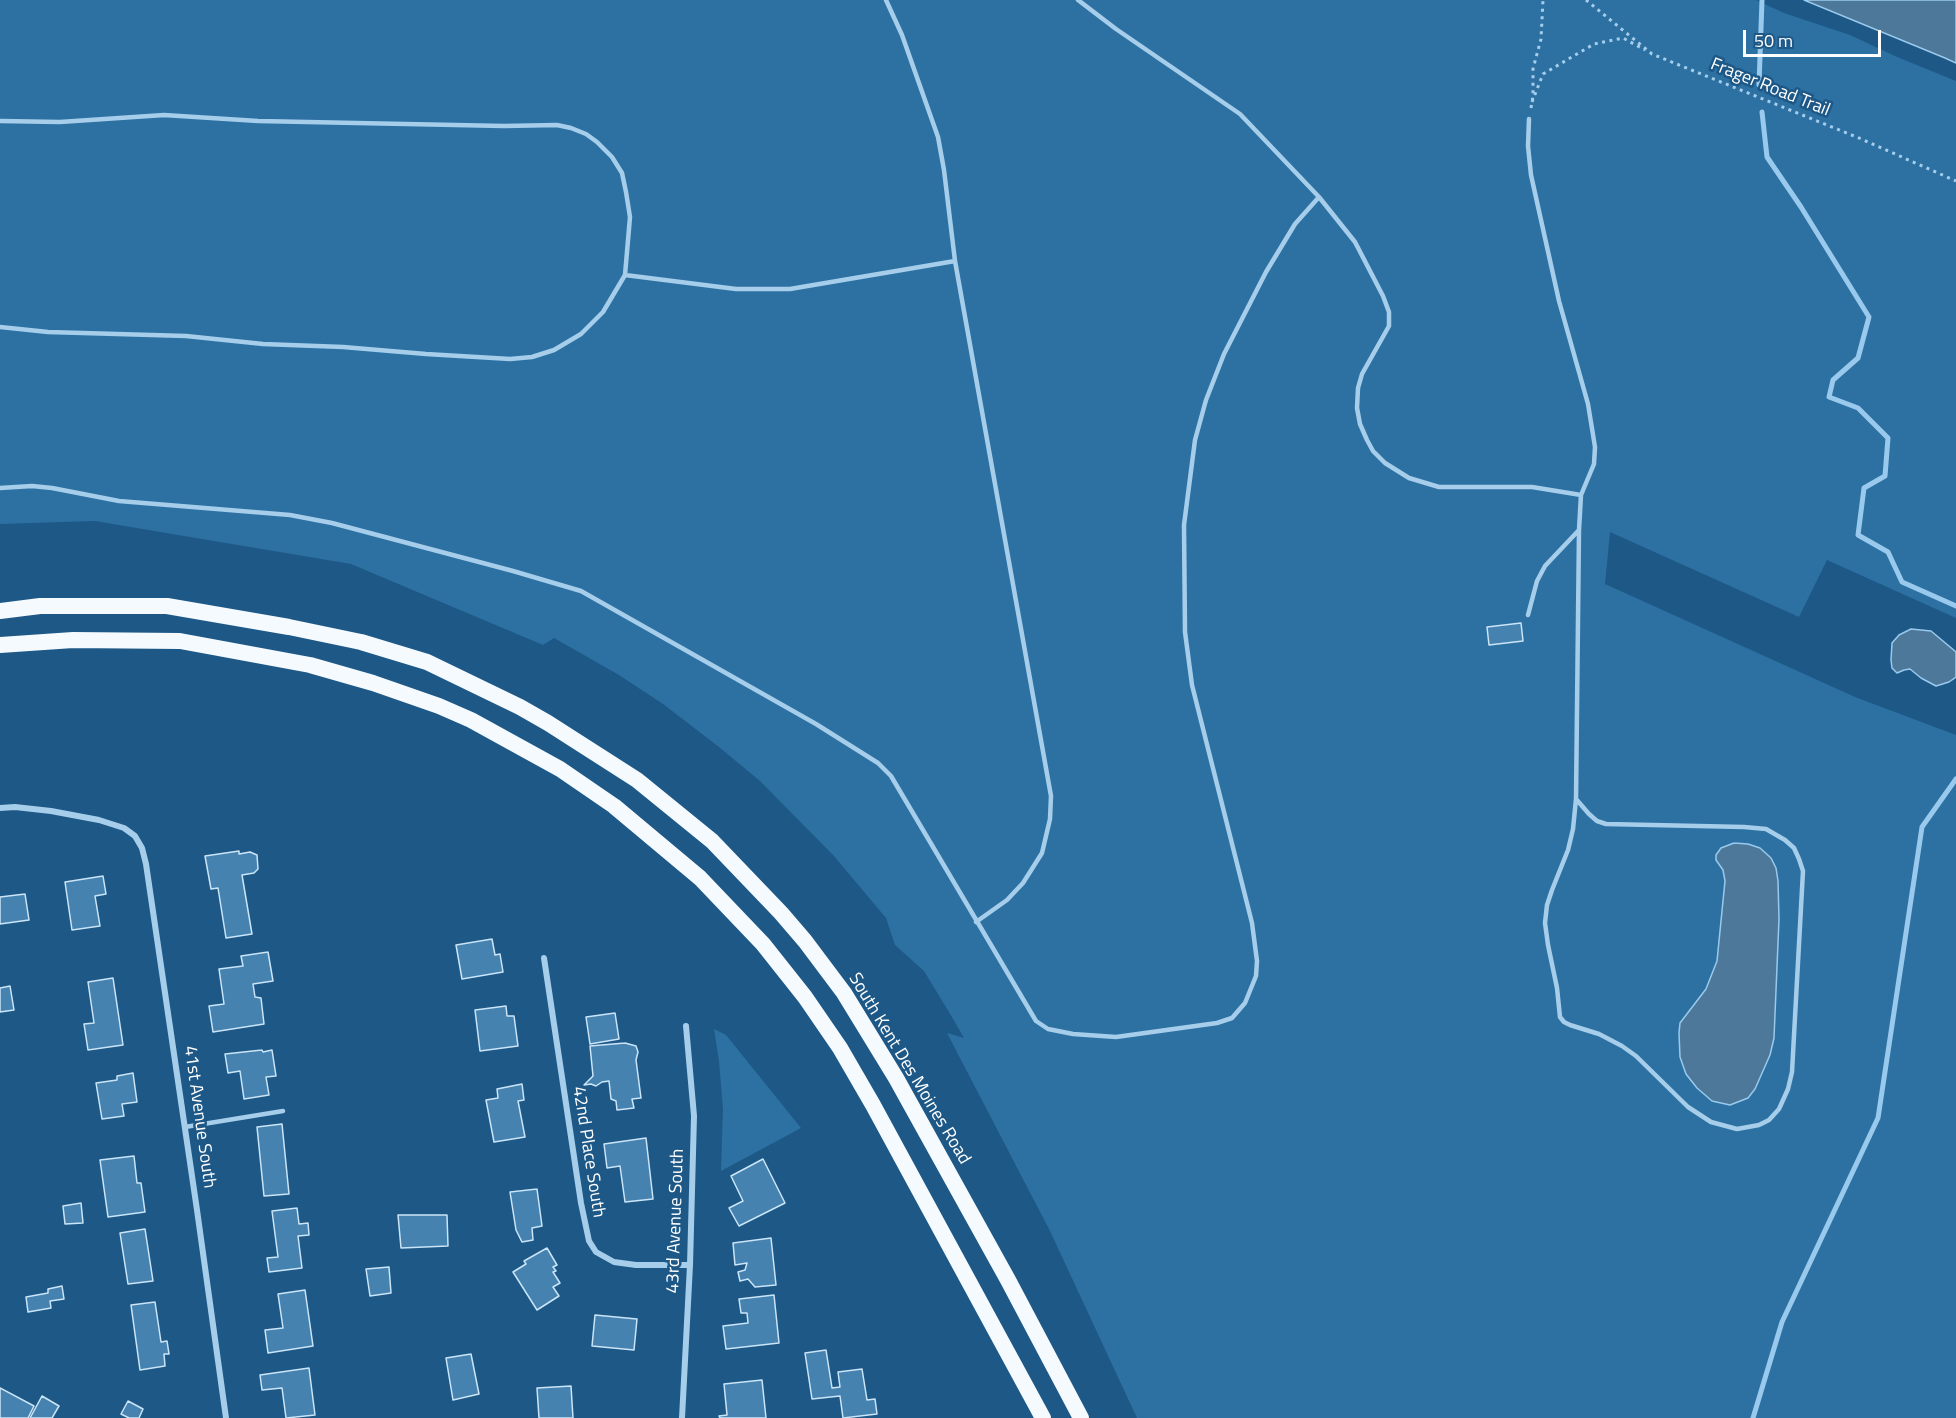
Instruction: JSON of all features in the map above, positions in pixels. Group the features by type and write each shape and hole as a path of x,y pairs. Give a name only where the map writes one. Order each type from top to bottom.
{"highway":[{"name":"South Kent Des Moines Road","path":"0,611 40,606 167,606 361,642 427,662 520,707 638,780 712,842 758,889 805,941 844,993 896,1078 1081,1418"},
{"path":"0,645 73,640 180,641 310,664 373,683 471,720 560,769 614,806 700,878 755,936 805,997 840,1048 873,1105 1043,1418"}],"street":[{"name":"41st Avenue South","path":"0,808 15,807 51,811 99,820 124,828 135,836 142,848 185,1127 226,1418"},
{"name":"42nd Place South","path":"544,958 582,1212 589,1241 596,1252 614,1262 636,1265 690,1265"},
{"name":"43rd Avenue South","path":"682,1418 690,1265 694,1116 686,1026"}],"lane":[{"path":"886,0 902,35 938,137 955,261 1051,796 1050,819 1042,853 1023,883 1007,900 976,922"},
{"path":"1078,0 1116,29 1240,114 1319,197 1355,242 1389,312 1389,326 1362,374 1358,388 1357,408 1360,424 1373,451 1396,471 1421,483 1438,487 1532,488 1581,495"},
{"path":"0,122 60,122 164,115 258,122 557,125 586,134 612,157 622,173 630,217 625,276 603,312 581,334 554,350 532,357 426,354 344,347 263,344 186,336 48,332 0,327"},
{"path":"1528,119 1531,175 1559,301 1582,380 1592,424 1594,447 1594,464 1581,495 1579,530 1576,799 1573,829 1568,850 1547,905 1545,923 1560,1017 1570,1025 1599,1034 1622,1046 1636,1056 1688,1107 1711,1122 1737,1129 1759,1125 1769,1120 1779,1109 1788,1089 1792,1072 1803,871 1794,848 1776,833 1766,829 1606,824 1597,821 1576,799"},
{"path":"0,488 32,486 138,503 291,515 332,523 581,591 816,724 878,763 891,776 1036,1022 1048,1029 1073,1034 1116,1037 1217,1023 1232,1018 1240,1011 1251,991 1257,961 1252,923 1192,685 1185,632 1184,525 1195,440 1206,400 1224,354 1266,272 1295,224 1319,197"},
{"path":"625,276 736,289 790,289 955,261"},
{"path":"1528,615 1537,581 1545,566 1579,530"},
{"path":"185,1127 283,1111"}],"path":[{"path":"1532,102 1533,69 1540,39 1543,0"},
{"name":"Frager Road Trail","path":"1586,0 1652,54 1819,121 1956,181"},
{"path":"1528,119 1543,74 1594,44 1623,38 1652,54"}],"shaded area":[{"path":"0,0 1756,0 1784,13 1850,35 1956,81 1956,618 1827,560 1799,617 1610,532 1605,584 1855,697 1956,735 1956,1418 1137,1418 1050,1231 947,1033 964,1038 924,971 895,945 886,918 834,856 760,781 719,747 663,704 619,675 554,638 543,645 351,564 95,521 0,524"},
{"path":"1804,0 1956,0 1956,63 1945,58"},
{"path":"1911,629 1931,631 1956,652 1956,677 1936,686 1910,669 1897,673 1892,668 1892,643 1899,635"},
{"path":"1734,843 1760,848 1771,858 1776,868 1778,881 1779,919 1774,1038 1770,1055 1755,1089 1748,1098 1730,1105 1712,1101 1686,1074 1680,1057 1679,1033 1680,1023 1706,989 1717,961 1725,881 1716,855 1721,848"},
{"path":"714,1029 726,1035 801,1128 721,1171 723,1109"}],"building":[{"path":"1521,623 1523,641 1489,645 1487,627"},
{"path":"239,851 239,854 250,852 257,855 258,869 254,873 242,875 252,934 226,938 218,888 211,889 205,856"},
{"path":"103,876 106,894 95,896 100,926 72,930 65,882"},
{"path":"25,894 29,920 0,924 0,897"},
{"path":"492,939 495,955 500,954 503,972 462,979 456,945"},
{"path":"268,952 273,981 253,984 255,997 261,998 264,1024 213,1032 209,1006 224,1004 219,969 243,966 241,956"},
{"path":"113,978 123,1045 88,1050 84,1024 94,1023 88,982"},
{"path":"10,986 14,1010 0,1012 0,988"},
{"path":"506,1006 507,1016 514,1016 518,1046 480,1051 475,1010"},
{"path":"615,1013 619,1039 590,1044 586,1017"},
{"path":"625,1043 636,1046 638,1052 636,1060 641,1098 632,1099 634,1108 617,1110 616,1101 611,1099 609,1081 596,1086 584,1085 593,1076 590,1046"},
{"path":"262,1050 263,1052 272,1050 276,1076 266,1077 269,1095 244,1099 240,1071 228,1073 225,1054"},
{"path":"133,1073 137,1102 122,1104 124,1116 102,1119 96,1083 117,1080 117,1076"},
{"path":"522,1084 524,1100 518,1101 525,1137 494,1142 486,1100 498,1098 497,1089"},
{"path":"282,1124 289,1194 264,1196 257,1127"},
{"path":"646,1138 653,1199 625,1202 620,1166 607,1168 604,1144"},
{"path":"134,1156 137,1183 141,1183 145,1212 108,1217 100,1160"},
{"path":"763,1159 785,1203 739,1226 729,1208 743,1201 731,1176"},
{"path":"537,1189 542,1226 532,1228 533,1240 522,1242 516,1230 510,1192"},
{"path":"81,1203 83,1223 65,1224 63,1206"},
{"path":"297,1208 299,1224 308,1223 309,1235 298,1236 302,1268 269,1272 267,1258 278,1257 272,1211"},
{"path":"398,1215 447,1215 448,1246 401,1248"},
{"path":"145,1229 153,1281 128,1284 120,1233"},
{"path":"771,1238 776,1285 755,1287 748,1279 740,1281 738,1272 745,1270 747,1263 735,1265 733,1243"},
{"path":"547,1248 557,1265 553,1267 556,1271 553,1272 560,1283 553,1287 559,1296 537,1310 513,1272 526,1264 524,1261"},
{"path":"389,1267 391,1293 370,1296 366,1269"},
{"path":"62,1286 64,1299 50,1301 51,1308 28,1312 26,1297 48,1293 48,1289"},
{"path":"305,1290 313,1346 268,1353 265,1330 283,1328 278,1294"},
{"path":"774,1295 779,1343 726,1349 723,1326 748,1323 747,1313 741,1313 739,1299"},
{"path":"155,1302 161,1342 167,1341 169,1354 164,1354 165,1366 140,1370 131,1305"},
{"path":"595,1315 637,1319 634,1350 592,1346"},
{"path":"826,1350 832,1388 840,1387 838,1372 862,1369 867,1400 875,1399 877,1414 843,1418 840,1396 812,1399 805,1353"},
{"path":"471,1354 479,1394 453,1400 446,1358"},
{"path":"309,1368 315,1415 286,1418 282,1388 262,1390 260,1375"},
{"path":"762,1380 766,1418 720,1418 719,1416 727,1415 724,1384"},
{"path":"571,1386 573,1418 539,1418 537,1388"},
{"path":"0,1388 34,1406 28,1418 0,1418"},
{"path":"42,1396 59,1406 52,1418 30,1418"},
{"path":"128,1401 143,1409 139,1418 129,1418 121,1414"}],"waterway":[{"path":"1759,85 1762,0"},
{"path":"1762,112 1767,157 1869,317 1858,358 1833,380 1829,397 1858,408 1888,438 1885,476 1864,488 1858,535 1888,552 1902,582 1956,606"},
{"path":"1753,1418 1782,1322 1878,1118 1922,827 1956,779"}]}
